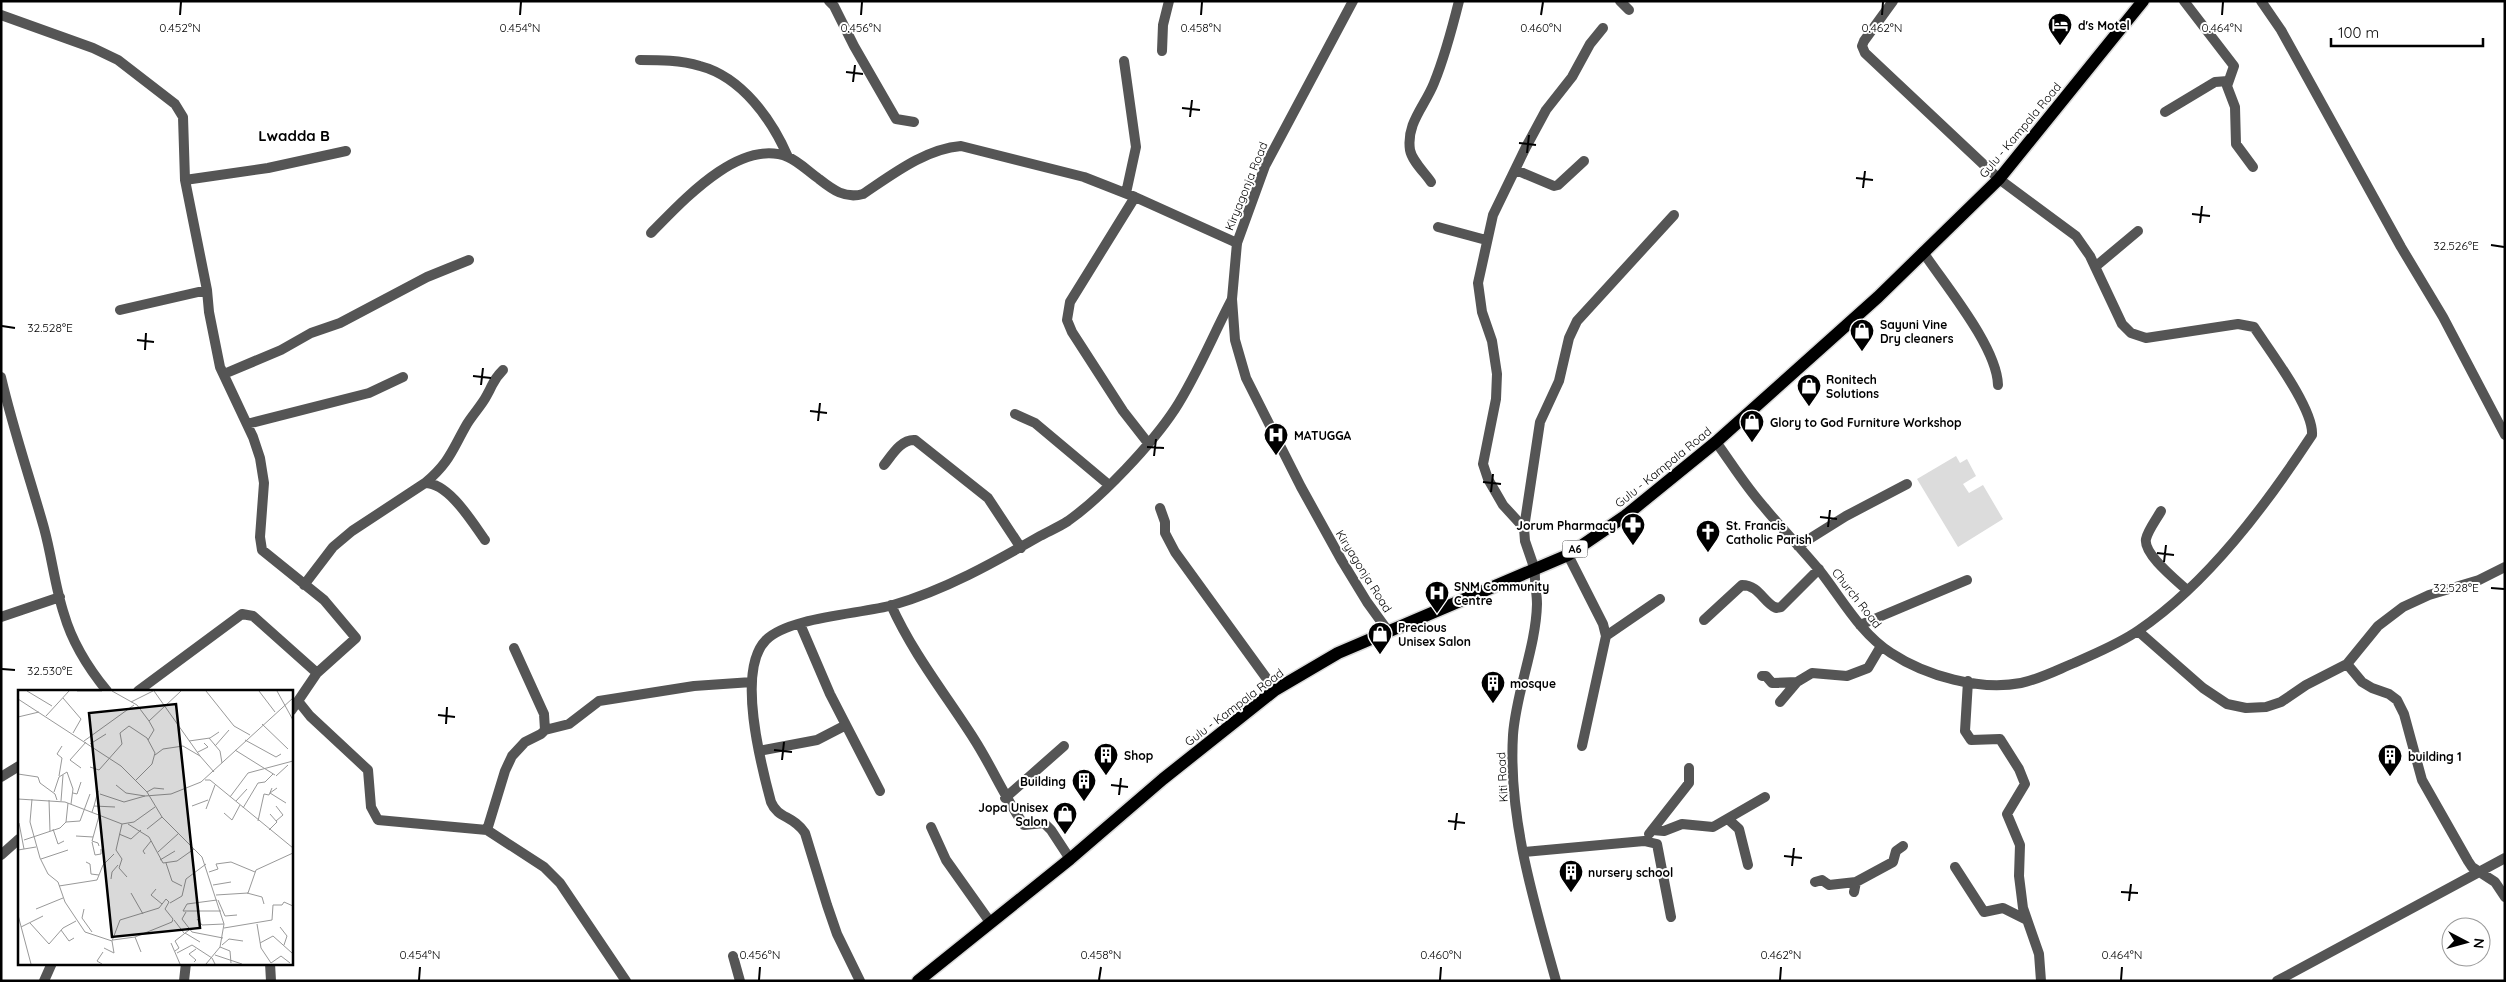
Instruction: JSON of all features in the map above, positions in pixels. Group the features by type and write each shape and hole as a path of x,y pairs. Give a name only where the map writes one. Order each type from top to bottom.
{"main road":[{"name":"Gulu - Kampala Road","path":"918,981 1070,859 1163,779 1275,690 1338,653 1535,570 1568,554 1625,516 1716,442 1878,298 1999,179 2143,1"}],"street":[{"path":"829,1 834,6 854,46 896,119 914,122"},
{"path":"1162,51 1163,25 1169,1"},
{"name":"Kiryagonja Road","path":"1354,1 1285,125 1265,166 1237,243 1232,299 1235,340 1246,378 1301,488 1366,602 1388,631"},
{"path":"1431,182 1410,153 1410,134 1413,121 1433,85 1448,45 1459,1"},
{"path":"1620,1 1629,10"},
{"name":"Church Road","path":"1716,442 1762,505 1818,570 1860,625 1881,646 1890,653 1948,679 1987,685 2024,682 2100,651 2138,631 2163,612 2230,547 2260,509 2312,435 2312,427 2305,408 2254,327 2238,324 2146,338 2138,337 2122,324 2095,266 2076,236 1999,179 1865,53 1862,46 1864,41 1894,1"},
{"path":"2184,1 2231,62 2234,70 2228,81 2228,91 2235,107 2236,144 2253,168"},
{"path":"2261,1 2281,30 2400,247 2443,317 2505,435"},
{"path":"1,15 93,48 118,60 175,104 183,117 185,180 208,290 209,312 224,374 260,458 264,483 260,536 262,550 324,600 356,638 317,673 292,710"},
{"path":"1524,528 1503,505 1488,479 1483,464 1496,399 1497,374 1492,340 1482,312 1478,283 1493,215 1538,124 1572,77 1590,44 1603,28"},
{"path":"640,60 680,61 702,66 721,74 762,112 777,131 788,157"},
{"path":"1124,62 1136,147 1131,195 1070,302 1067,320 1072,332 1106,387 1148,443"},
{"path":"2165,112 2216,82 2228,81"},
{"path":"651,234 693,191 726,167 753,156 770,153 788,157 836,192 853,196 863,194 930,153 945,147 961,146 1084,176 1237,243"},
{"path":"185,180 268,168 346,151"},
{"path":"1516,170 1554,186 1558,185 1584,161"},
{"path":"1524,528 1540,422 1559,381 1569,338 1577,321 1674,215"},
{"path":"1438,226 1486,240"},
{"path":"2095,266 2138,231"},
{"path":"1923,252 1985,344 1998,372 1998,385"},
{"path":"224,374 281,350 311,333 340,323 427,277 469,260"},
{"path":"120,310 208,290"},
{"path":"860,981 835,927 805,833 798,823 780,815 774,809 759,751 752,682 753,668 758,652 766,640 777,632 800,624 891,605 944,587 1021,548 1066,522 1109,485 1148,443 1174,410 1232,299"},
{"path":"304,585 332,547 425,483 447,463 468,422 487,396 492,381 503,370"},
{"path":"247,424 369,393 403,377"},
{"path":"1,378 14,432 51,551 64,614 76,644 105,690"},
{"path":"1015,414 1035,423 1109,485"},
{"path":"884,465 901,445 909,440 915,440 988,498 1021,548"},
{"path":"425,483 435,483 443,487 466,513 485,540"},
{"path":"1798,546 1846,516 1907,484"},
{"path":"1160,508 1165,522 1166,533 1175,552 1275,690"},
{"path":"2161,511 2146,538 2146,546 2157,562 2186,590"},
{"name":"Kiti Road","path":"1524,528 1525,541 1535,570 1534,585 1537,604 1514,733 1515,792 1524,852 1536,911 1556,981"},
{"path":"1568,554 1601,618 1606,636 1582,746"},
{"path":"2138,631 2203,688 2227,704 2246,708 2266,707 2281,702 2306,685 2347,664 2378,626 2403,607 2429,595 2479,580 2505,566"},
{"path":"1704,620 1742,585 1756,589 1772,606 1776,608 1781,607 1818,570"},
{"path":"1860,625 1967,580"},
{"path":"1,617 60,597"},
{"path":"1606,636 1660,599"},
{"path":"891,605 913,648 978,746 1005,798 1024,825 1044,823 1051,830 1070,859"},
{"path":"139,690 245,613 253,616 317,673"},
{"path":"800,624 846,725 880,791"},
{"path":"1780,702 1797,682 1812,673 1847,676 1868,668 1881,646"},
{"path":"514,648 544,714 545,730"},
{"path":"2347,664 2362,682 2372,688 2390,694 2397,700 2404,714 2422,780 2468,861 2478,872 2488,875 2496,882 2505,897"},
{"path":"1762,676 1766,676 1772,683 1797,682"},
{"path":"1968,681 1965,731 1967,737 1971,740 2000,739 2019,768 2025,784 2022,792 2007,814 2020,845 2019,876 2027,920 2039,954 2042,981"},
{"path":"487,830 504,771 512,756 525,742 545,730 569,724 599,701 694,686 752,682"},
{"path":"298,700 310,716 368,770 371,807 378,820 487,830 544,867 560,883 626,981"},
{"path":"759,751 817,740 846,725"},
{"path":"1005,798 1064,746"},
{"path":"1,777 18,767"},
{"path":"1644,841 1688,783 1689,768"},
{"path":"1652,830 1664,831 1682,824 1713,828 1765,797"},
{"path":"1729,820 1739,829 1748,866"},
{"path":"931,827 946,860 990,922"},
{"path":"1,855 18,839"},
{"path":"1524,852 1644,841 1657,844 1671,917"},
{"path":"1815,882 1822,880 1827,881 1829,885 1855,887 1893,862 1896,851 1903,846"},
{"path":"2277,981 2505,858"},
{"path":"1955,867 1984,912 2003,908 2027,920"},
{"path":"732,956 740,981"},
{"path":"44,981 52,964"},
{"path":"184,981 186,964"},
{"path":"270,964 271,981"}],"shaded area":[{"path":"1956,456 1960,463 1967,459 1976,476 1963,484 1969,493 1983,485 2003,519 1958,547 1917,479"}],"place":[{"name":"d's Motel","path":"2060,46"},
{"name":"Sayuni Vine Dry cleaners","path":"1862,352"},
{"name":"Ronitech Solutions","path":"1809,407"},
{"name":"Glory to God Furniture Workshop","path":"1752,443"},
{"name":"MATUGGA","path":"1276,456"},
{"name":"Jorum Pharmacy","path":"1633,546"},
{"name":"St. Francis Catholic Parish","path":"1708,553"},
{"name":"SNM Community Centre","path":"1437,614"},
{"name":"Precious Unisex Salon","path":"1380,655"},
{"name":"mosque","path":"1493,704"},
{"name":"Shop","path":"1106,776"},
{"name":"building 1","path":"2390,777"},
{"name":"Building","path":"1084,802"},
{"name":"Jopa Unisex Salon","path":"1065,835"},
{"name":"nursery school","path":"1571,893"}],"district":[{"name":"Lwadda B","path":"294,135"}]}
